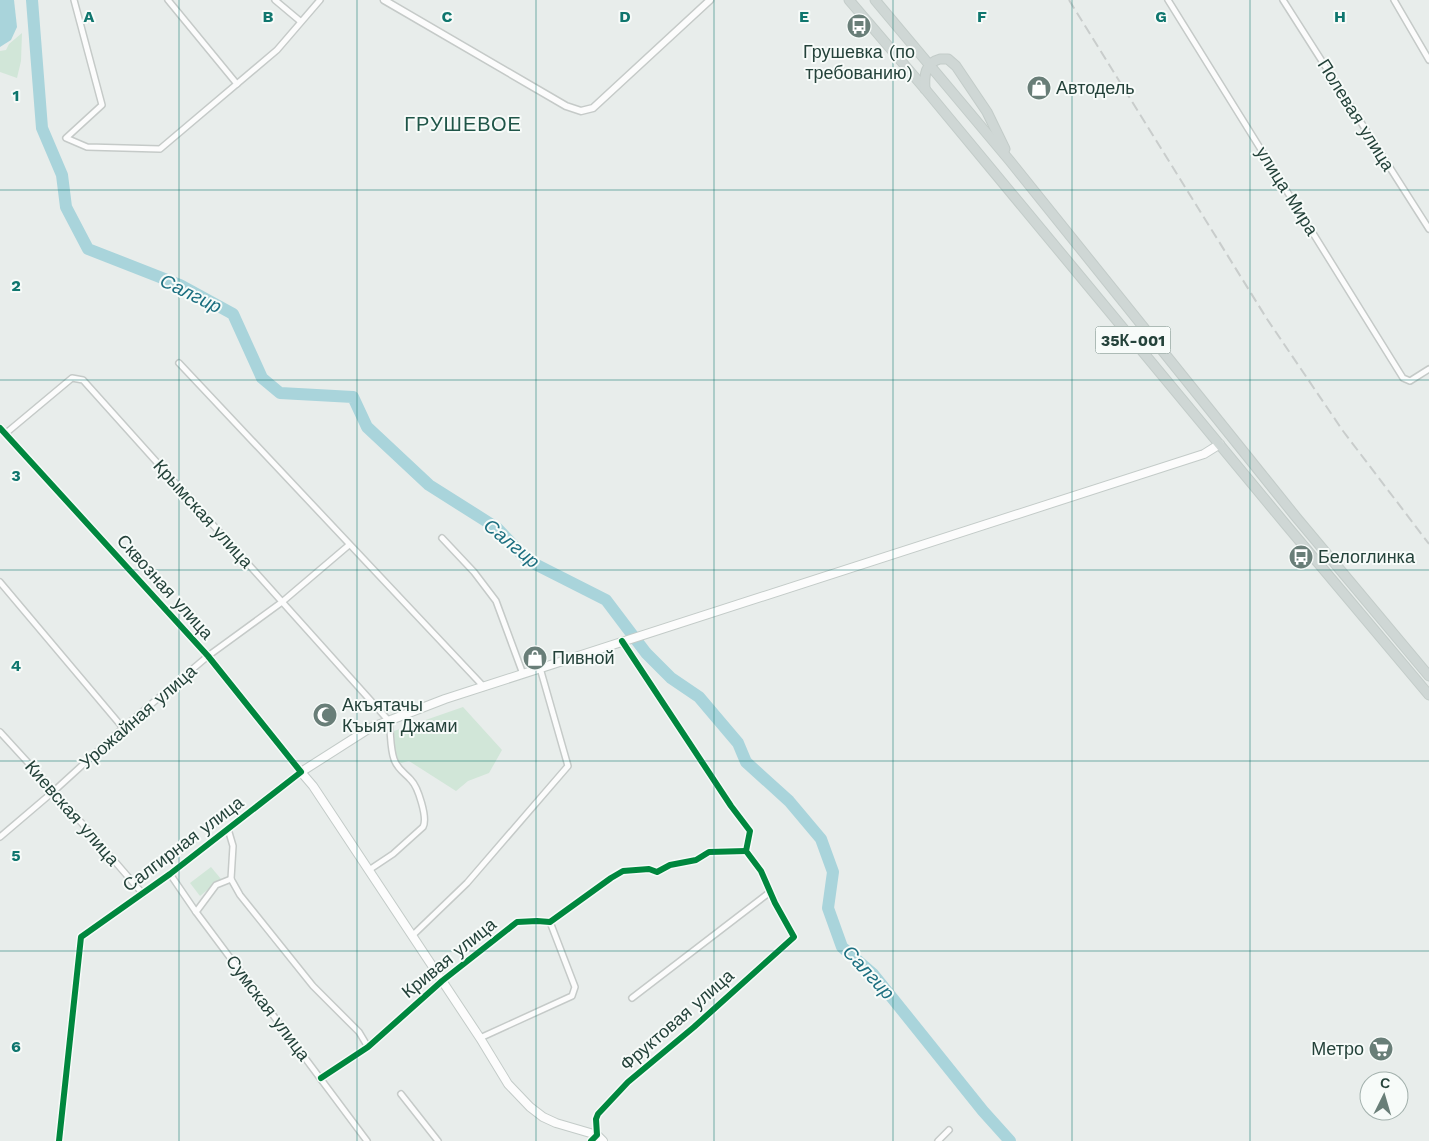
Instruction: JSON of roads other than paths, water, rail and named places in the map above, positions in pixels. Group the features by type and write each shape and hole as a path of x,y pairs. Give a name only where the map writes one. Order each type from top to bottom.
{"main road":[{"name":"35К-001","path":"848,0 925,89 1286,526 1429,695"},
{"path":"875,0 917,50 932,62 948,59 956,66 987,112 1010,161"},
{"name":"35К-001","path":"932,62 1296,517 1429,676"},
{"path":"925,89 924,77 932,62"},
{"name":"Салгирная улица","path":"301,772 370,728 445,700 1204,454 1220,444"},
{"name":"Сквозная улица","path":"301,772 313,786 442,980 508,1084 530,1107 543,1116 594,1138"},
{"path":"594,1138 603,1141"}],"street":[{"path":"74,0 102,105 66,138 87,147 160,149 277,50 320,0"},
{"path":"168,0 237,84"},
{"path":"275,0 300,21"},
{"path":"384,0 566,106 581,111 593,108 710,0"},
{"name":"улица Мира","path":"1168,0 1403,378 1406,381 1412,380 1429,369"},
{"name":"Полевая улица","path":"1284,0 1429,229"},
{"path":"1394,0 1429,60"},
{"path":"179,363 348,545 484,687"},
{"name":"Крымская улица","path":"5,434 72,378 83,380 389,721"},
{"name":"Сквозная улица","path":"0,428 208,656 301,772"},
{"path":"442,538 474,572 496,601 523,674"},
{"name":"Урожайная улица","path":"0,837 208,656 282,602 348,545"},
{"path":"0,582 123,728"},
{"path":"624,641 731,806 750,831 746,851 761,870 770,892 632,998"},
{"path":"412,936 467,883 568,766 540,668"},
{"path":"369,870 393,854 425,823 425,817 412,781 397,767 393,758 389,721"},
{"name":"Киевская улица","path":"0,732 54,791 142,894"},
{"name":"Салгирная улица","path":"58,1141 81,938 170,874 301,772"},
{"path":"228,829 233,846 231,880 240,895 313,986 359,1032 368,1047"},
{"path":"480,1038 572,996 575,992 575,987 550,922 611,878 623,872 649,870 657,872 670,865 696,860 708,852 746,851"},
{"name":"Сумская улица","path":"170,874 196,912 367,1141"},
{"path":"196,912 216,885 231,880"},
{"name":"Фруктовая улица","path":"594,1138 598,1114 628,1082 694,1027 794,937 770,892"},
{"name":"Кривая улица","path":"320,1078 368,1047 442,980 517,922 550,922"},
{"path":"402,1094 438,1141"},
{"path":"938,1141 949,1130"}],"water":[{"path":"0,0 14,0 17,27 11,40 0,47"}],"waterway":[{"name":"Салгир","path":"32,0 42,128 62,175 66,207 88,249 180,285 233,314 262,378 280,393 353,397 367,427 429,485 497,528 527,560 606,600 646,653 671,678 699,697 738,743 746,762 789,801 821,839 833,872 828,908 842,947 873,974 983,1111 1010,1141"}],"railway":[{"path":"1069,0 1267,319 1343,431 1429,544"}],"place":[{"name":"Грушевка (по требованию)","path":"859,26"},
{"name":"Автодель","path":"1039,88"},
{"name":"Белоглинка","path":"1301,557"},
{"name":"Пивной","path":"535,658"},
{"name":"Акъятачы Къыят Джами","path":"325,715"},
{"name":"Метро","path":"1381,1049"}],"district":[{"name":"ГРУШЕВОЕ","path":"463,124"}]}
